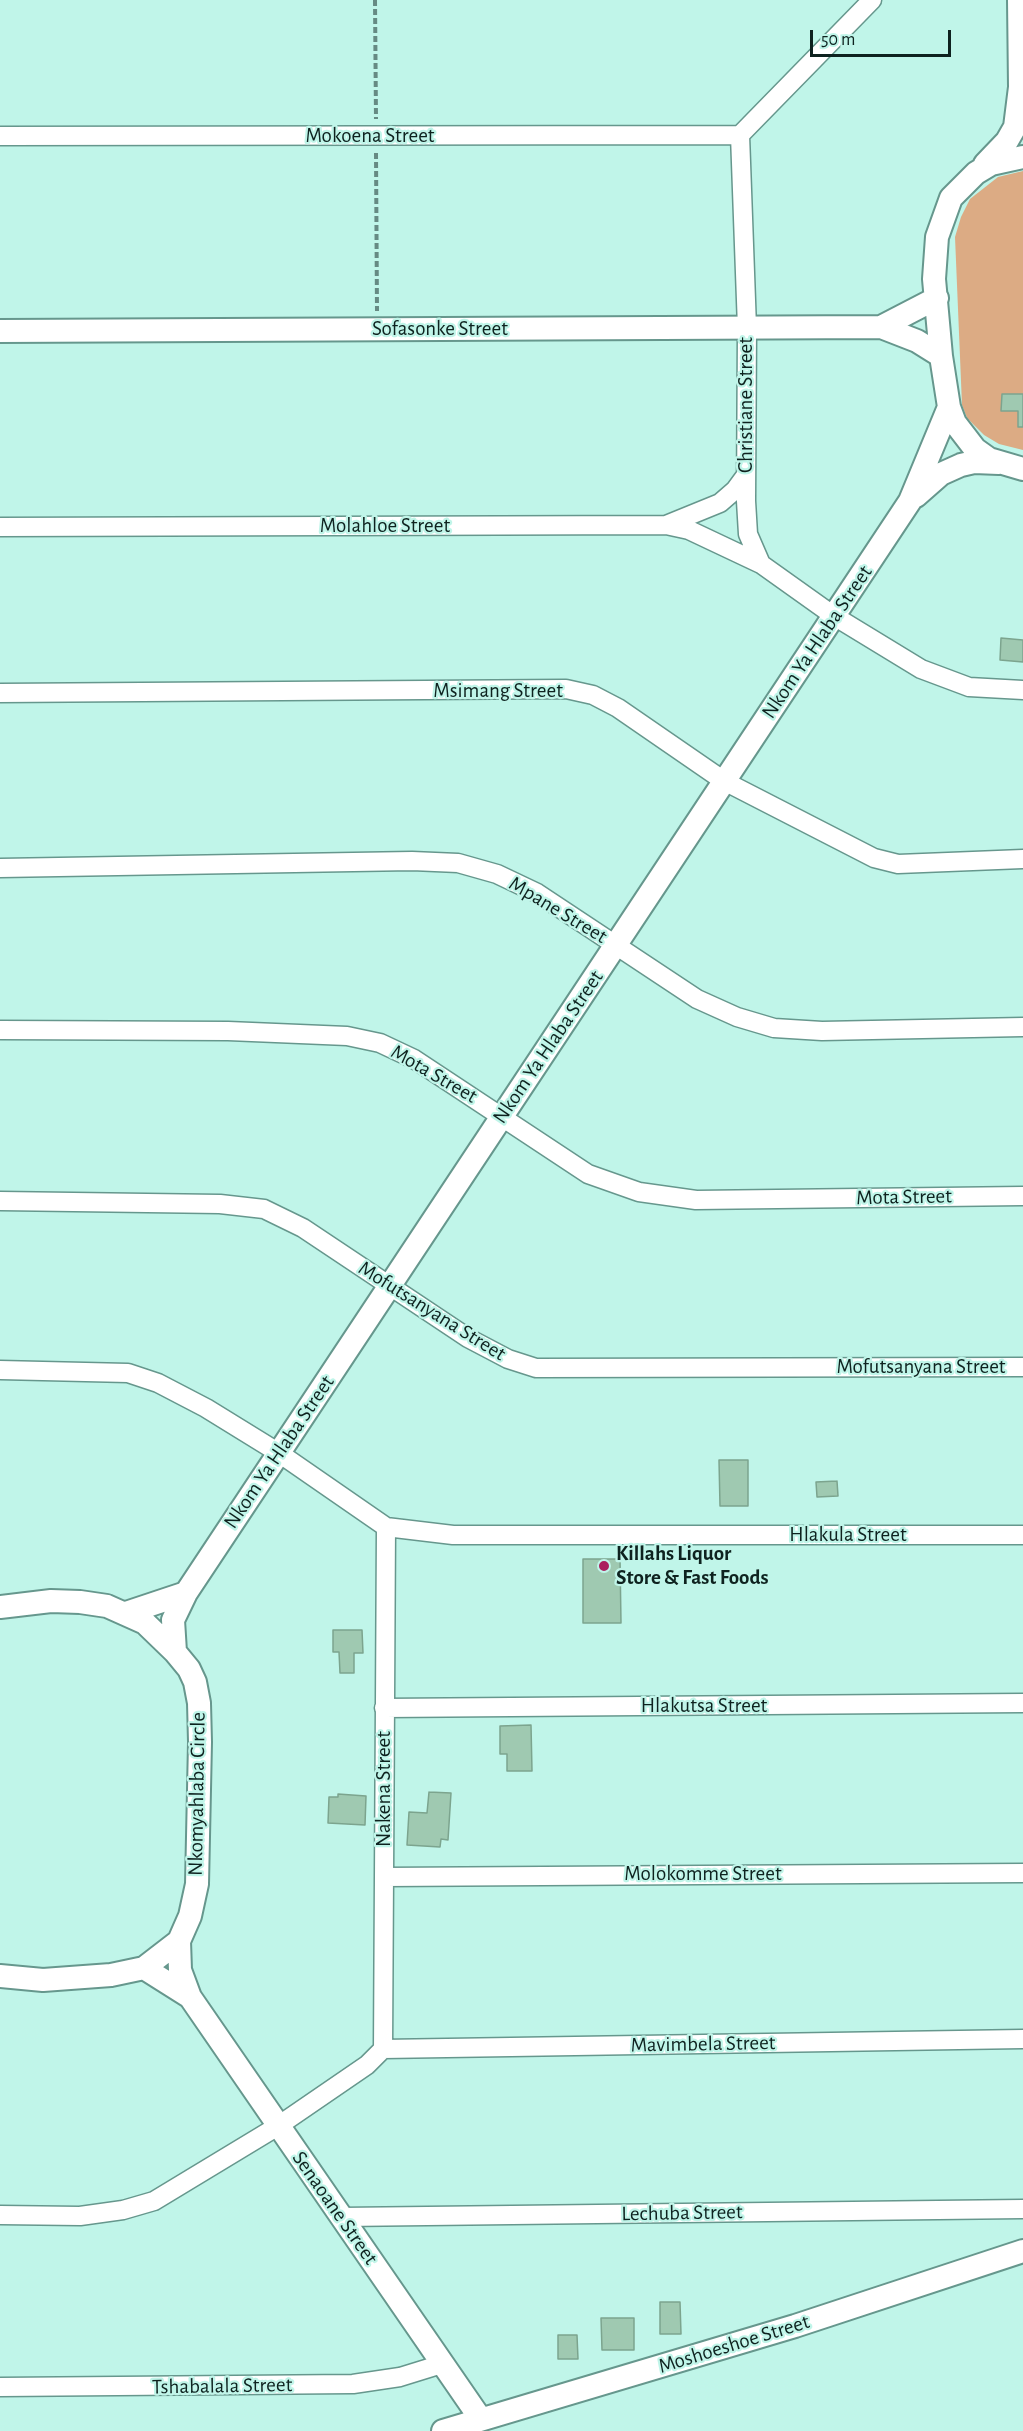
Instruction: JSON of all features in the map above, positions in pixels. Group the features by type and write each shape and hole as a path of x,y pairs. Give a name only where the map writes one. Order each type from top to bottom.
{"street":[{"path":"740,135 872,0"},
{"path":"1019,0 1021,92 1015,127 1002,148 951,198 943,214 937,237 934,279 941,356 949,407 964,437 975,449 1000,463 1023,469"},
{"name":"Mokoena Street","path":"0,136 740,135"},
{"name":"Christiane Street","path":"740,135 747,328 748,534 761,564"},
{"path":"976,173 991,164 1023,157"},
{"name":"Sofasonke Street","path":"880,327 937,298"},
{"name":"Sofasonke Street","path":"0,331 880,327 917,341 941,356"},
{"name":"Nkom Ya Hlaba Street","path":"175,1652 173,1620 186,1593 910,501 949,407"},
{"name":"Nkom Ya Hlaba Street","path":"910,501 941,474 974,462 1000,463"},
{"path":"666,525 720,503 735,490 746,475"},
{"name":"Molahloe Street","path":"0,527 666,525 689,530 761,564"},
{"path":"761,564 834,616 942,680 969,687 1023,690"},
{"name":"Msimang Street","path":"0,693 566,689 593,695 618,708 724,781 859,852 884,862 898,864 1023,859"},
{"name":"Mpane Street","path":"0,868 412,861 458,863 497,873 537,893 697,999 737,1017 774,1028 822,1031 1023,1027"},
{"name":"Mota Street","path":"0,1030 228,1031 347,1036 380,1043 414,1059 503,1115 588,1173 639,1192 696,1200 1023,1196"},
{"name":"Mofutsanyana Street","path":"0,1201 208,1203 264,1209 303,1228 468,1338 508,1359 536,1368 1023,1366"},
{"path":"0,1370 128,1373 158,1383 207,1408 279,1453 386,1527"},
{"name":"Hlakula Street","path":"386,1527 453,1535 1023,1534"},
{"name":"Nakena Street","path":"383,2049 386,1527"},
{"path":"126,1613 186,1593"},
{"name":"Nkomyahlaba Circle","path":"0,1607 70,1601 107,1606 145,1623 175,1652 195,1682 200,1742 197,1884 190,1916 179,1941 144,1968 79,1979 43,1980 0,1976"},
{"name":"Hlakutsa Street","path":"384,1708 1023,1703"},
{"name":"Molokomme Street","path":"384,1876 1023,1873"},
{"name":"Senaoane Street","path":"179,1941 180,1970 190,1997 480,2418"},
{"name":"Senaoane Street","path":"144,1968 190,1997"},
{"name":"Mavimbela Street","path":"383,2049 1023,2039"},
{"path":"0,2215 80,2216 123,2210 154,2201 278,2126 368,2065 383,2049"},
{"name":"Lechuba Street","path":"342,2217 1023,2209"},
{"name":"Moshoeshoe Street","path":"443,2431 480,2418 795,2326 1023,2252"},
{"name":"Tshabalala Street","path":"0,2387 353,2384 400,2378 442,2364"}],"path":[{"path":"375,0 377,330"}],"shaded area":[{"path":"1023,171 1023,450 999,444 984,435 967,418 962,405 955,237 970,199 998,177"}],"building":[{"path":"1002,394 1023,394 1023,427 1018,427 1018,411 1001,411"},
{"path":"1001,638 1023,640 1023,662 1000,660"},
{"path":"719,1460 748,1460 748,1506 720,1506"},
{"path":"837,1481 838,1496 817,1497 816,1482"},
{"path":"583,1559 620,1559 621,1623 583,1623"},
{"path":"333,1630 362,1630 363,1653 354,1653 354,1673 340,1673 339,1652 333,1652"},
{"path":"531,1725 532,1771 507,1771 507,1754 500,1754 500,1726"},
{"path":"429,1792 451,1793 448,1840 441,1839 440,1847 407,1845 409,1812 427,1813"},
{"path":"338,1794 366,1796 365,1825 328,1823 329,1797 338,1797"},
{"path":"660,2302 680,2302 681,2334 660,2334"},
{"path":"601,2318 634,2318 634,2350 602,2350"},
{"path":"558,2335 577,2335 578,2359 558,2359"}],"place":[{"name":"Killahs Liquor Store & Fast Foods","path":"604,1566"}]}
